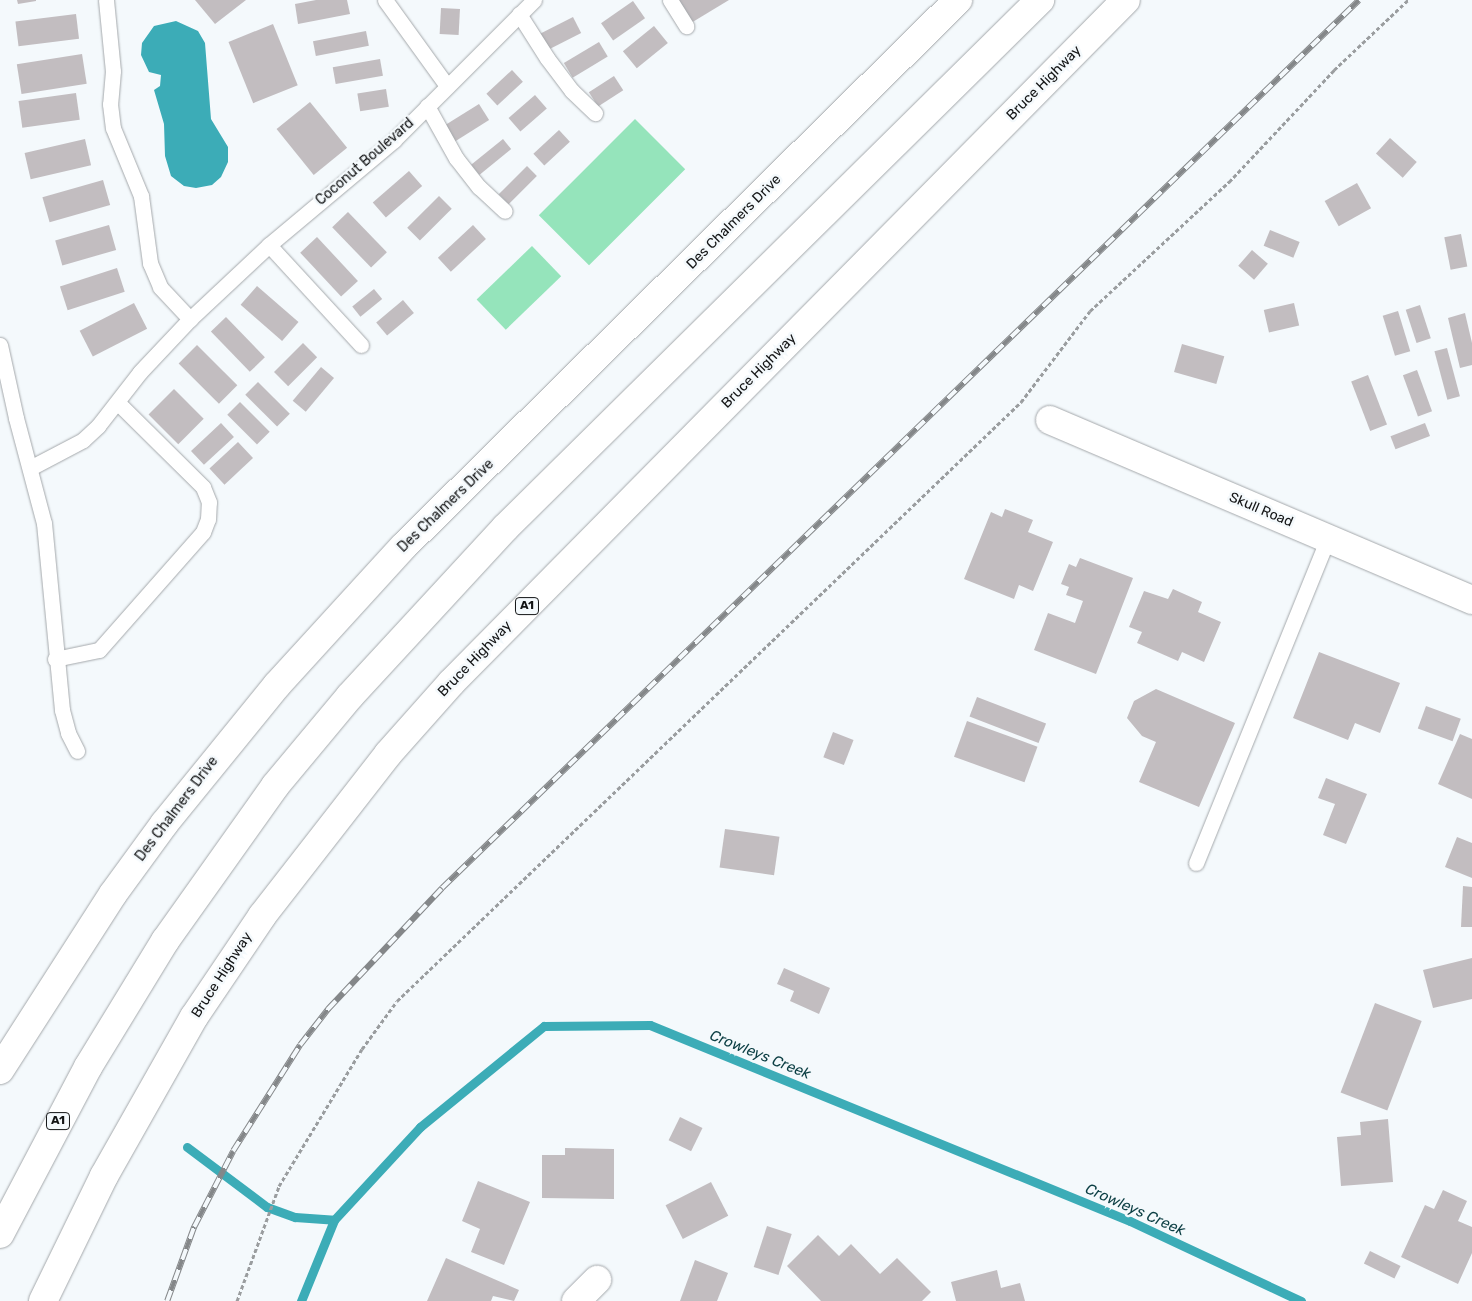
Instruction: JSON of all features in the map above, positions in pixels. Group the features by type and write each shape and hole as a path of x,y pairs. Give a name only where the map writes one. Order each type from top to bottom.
{"main road":[{"name":"Des Chalmers Drive","path":"0,1070 113,894 170,816 277,684 404,546 958,0"},
{"name":"A1","path":"0,1234 88,1067 166,941 275,786 350,696 505,528 1040,0"},
{"name":"Bruce Highway","path":"43,1301 104,1176 194,1017 262,916 388,754 451,682 1126,0"},
{"name":"Skull Road","path":"1050,420 1472,600"},
{"path":"576,1301 597,1280"}],"lane":[{"path":"106,0 113,70 110,104 113,128 141,196 150,263 160,287 190,319"},
{"path":"384,0 447,86"},
{"name":"Coconut Boulevard","path":"30,468 83,440 118,403 140,372 190,319 269,245 394,140 534,0"},
{"path":"670,0 686,26"},
{"path":"519,14 547,58 572,91 595,113"},
{"path":"427,106 456,158 479,187 505,211"},
{"path":"269,245 360,345"},
{"path":"0,344 30,468 49,558 56,659 62,710 68,734 77,751"},
{"path":"56,659 99,650 203,532 208,518 209,502 203,487 118,403"},
{"path":"1196,863 1328,538"}],"path":[{"path":"236,1301 266,1216 279,1186 362,1049 397,1001 1022,402 1090,311 1229,182 1334,70 1408,0"}],"green space":[{"path":"635,119 685,169 589,265 539,215"},
{"path":"532,246 561,276 506,330 477,299"}],"water":[{"path":"176,21 198,31 205,43 211,119 228,147 228,162 221,177 212,185 196,188 184,186 171,176 165,156 164,124 154,90 160,86 161,75 149,72 141,55 142,43 154,26"}],"building":[{"path":"17,0 36,0 36,1 18,4"},
{"path":"195,0 246,0 215,24"},
{"path":"316,0 347,0 350,14 298,24 295,4"},
{"path":"670,0 729,0 686,26"},
{"path":"633,1 645,18 613,41 601,23"},
{"path":"441,8 460,9 459,35 440,34"},
{"path":"76,14 79,39 19,46 15,21"},
{"path":"573,17 581,33 548,50 540,34"},
{"path":"273,24 298,85 253,103 228,42"},
{"path":"654,26 668,43 637,68 623,51"},
{"path":"366,31 369,46 316,56 313,41"},
{"path":"599,42 608,57 573,78 564,63"},
{"path":"82,54 87,84 22,94 17,64"},
{"path":"380,59 383,76 336,84 333,67"},
{"path":"512,70 523,82 497,106 486,94"},
{"path":"614,76 623,90 598,107 589,92"},
{"path":"386,89 389,107 360,111 357,94"},
{"path":"76,93 80,120 22,128 19,101"},
{"path":"535,95 547,109 520,132 509,118"},
{"path":"310,102 347,148 314,175 277,129"},
{"path":"479,104 489,120 452,143 442,127"},
{"path":"559,130 570,142 544,166 533,154"},
{"path":"1390,138 1417,162 1403,178 1376,154"},
{"path":"85,139 91,165 31,179 25,153"},
{"path":"503,139 511,149 479,175 471,165"},
{"path":"527,166 537,176 509,204 499,194"},
{"path":"409,171 422,186 386,218 373,202"},
{"path":"103,180 110,205 50,222 42,197"},
{"path":"1357,183 1371,208 1339,226 1325,201"},
{"path":"439,196 452,209 420,241 407,228"},
{"path":"348,212 387,252 371,268 332,227"},
{"path":"109,225 116,250 62,265 55,240"},
{"path":"473,225 486,239 451,272 438,258"},
{"path":"1270,230 1300,242 1293,258 1264,246"},
{"path":"1461,234 1467,266 1451,270 1444,237"},
{"path":"317,237 358,281 341,297 300,253"},
{"path":"1252,250 1268,264 1254,280 1238,266"},
{"path":"117,268 125,292 68,310 60,287"},
{"path":"257,286 299,322 282,341 241,305"},
{"path":"374,289 382,299 360,317 352,307"},
{"path":"403,300 414,313 387,336 376,322"},
{"path":"134,303 147,329 93,357 80,331"},
{"path":"1294,303 1299,325 1269,332 1264,310"},
{"path":"1420,305 1431,338 1417,343 1406,310"},
{"path":"1398,311 1410,351 1395,356 1383,316"},
{"path":"1465,313 1472,343 1472,365 1460,368 1448,318"},
{"path":"226,317 265,357 250,372 211,332"},
{"path":"303,343 317,357 288,386 274,372"},
{"path":"1182,344 1224,356 1216,384 1174,372"},
{"path":"197,345 237,385 219,404 179,363"},
{"path":"1447,348 1460,396 1447,400 1434,351"},
{"path":"321,367 334,378 306,412 293,401"},
{"path":"1417,370 1432,411 1418,416 1403,375"},
{"path":"1368,375 1387,424 1370,431 1351,381"},
{"path":"258,382 290,414 277,427 245,395"},
{"path":"174,389 204,419 178,444 149,414"},
{"path":"240,402 270,432 257,444 227,415"},
{"path":"221,423 234,437 204,465 191,451"},
{"path":"1425,423 1430,436 1395,449 1390,436"},
{"path":"238,442 253,458 224,485 209,469"},
{"path":"1005,509 1033,520 1028,532 1053,542 1033,591 1019,585 1014,599 964,579 991,512 1002,517"},
{"path":"1080,558 1133,578 1096,674 1034,650 1048,613 1075,623 1083,601 1066,595 1069,587 1061,584 1069,564 1076,567"},
{"path":"1173,589 1202,602 1198,612 1221,622 1204,662 1182,652 1178,661 1137,643 1142,632 1129,627 1144,591 1168,599"},
{"path":"1319,652 1400,683 1380,733 1355,723 1348,740 1293,718"},
{"path":"1156,689 1235,723 1199,807 1139,782 1156,742 1142,736 1127,718 1134,701"},
{"path":"977,697 1046,724 1039,743 969,717"},
{"path":"1426,706 1461,719 1453,741 1418,729"},
{"path":"967,721 1037,747 1024,782 954,757"},
{"path":"833,732 854,740 844,765 823,757"},
{"path":"1460,734 1472,739 1472,799 1438,784"},
{"path":"1326,778 1367,794 1346,844 1323,835 1335,804 1318,798"},
{"path":"725,829 779,837 774,875 720,868"},
{"path":"1457,837 1472,843 1472,878 1445,867"},
{"path":"1463,886 1472,887 1472,927 1461,927"},
{"path":"1472,958 1472,999 1433,1008 1423,970"},
{"path":"784,968 830,988 819,1014 790,1001 794,991 777,984"},
{"path":"1375,1003 1422,1021 1387,1111 1341,1093"},
{"path":"680,1117 702,1128 691,1151 669,1140"},
{"path":"1388,1119 1393,1182 1341,1186 1337,1137 1361,1135 1360,1122"},
{"path":"565,1148 614,1149 614,1199 542,1198 542,1155 565,1155"},
{"path":"478,1181 530,1202 504,1265 471,1252 480,1229 462,1221"},
{"path":"711,1182 728,1216 683,1239 666,1205"},
{"path":"1443,1190 1467,1201 1458,1221 1472,1227 1472,1253 1458,1284 1401,1257 1425,1205 1434,1209"},
{"path":"767,1226 792,1234 778,1275 754,1267"},
{"path":"818,1235 839,1256 851,1244 880,1274 897,1258 931,1292 922,1301 821,1301 787,1266"},
{"path":"1370,1251 1401,1266 1394,1278 1364,1264"},
{"path":"446,1258 519,1290 514,1301 493,1296 491,1301 427,1301"},
{"path":"695,1260 728,1273 717,1301 680,1301"},
{"path":"997,1270 1001,1288 1020,1283 1025,1301 956,1301 951,1282"}],"waterway":[{"name":"Crowleys Creek","path":"301,1301 334,1220 420,1127 544,1026 650,1025 1130,1221 1301,1301"},
{"path":"187,1147 267,1207 295,1217 334,1220"}],"railway":[{"path":"167,1301 194,1227 233,1151 300,1045 328,1009 442,888 1359,0"}]}
